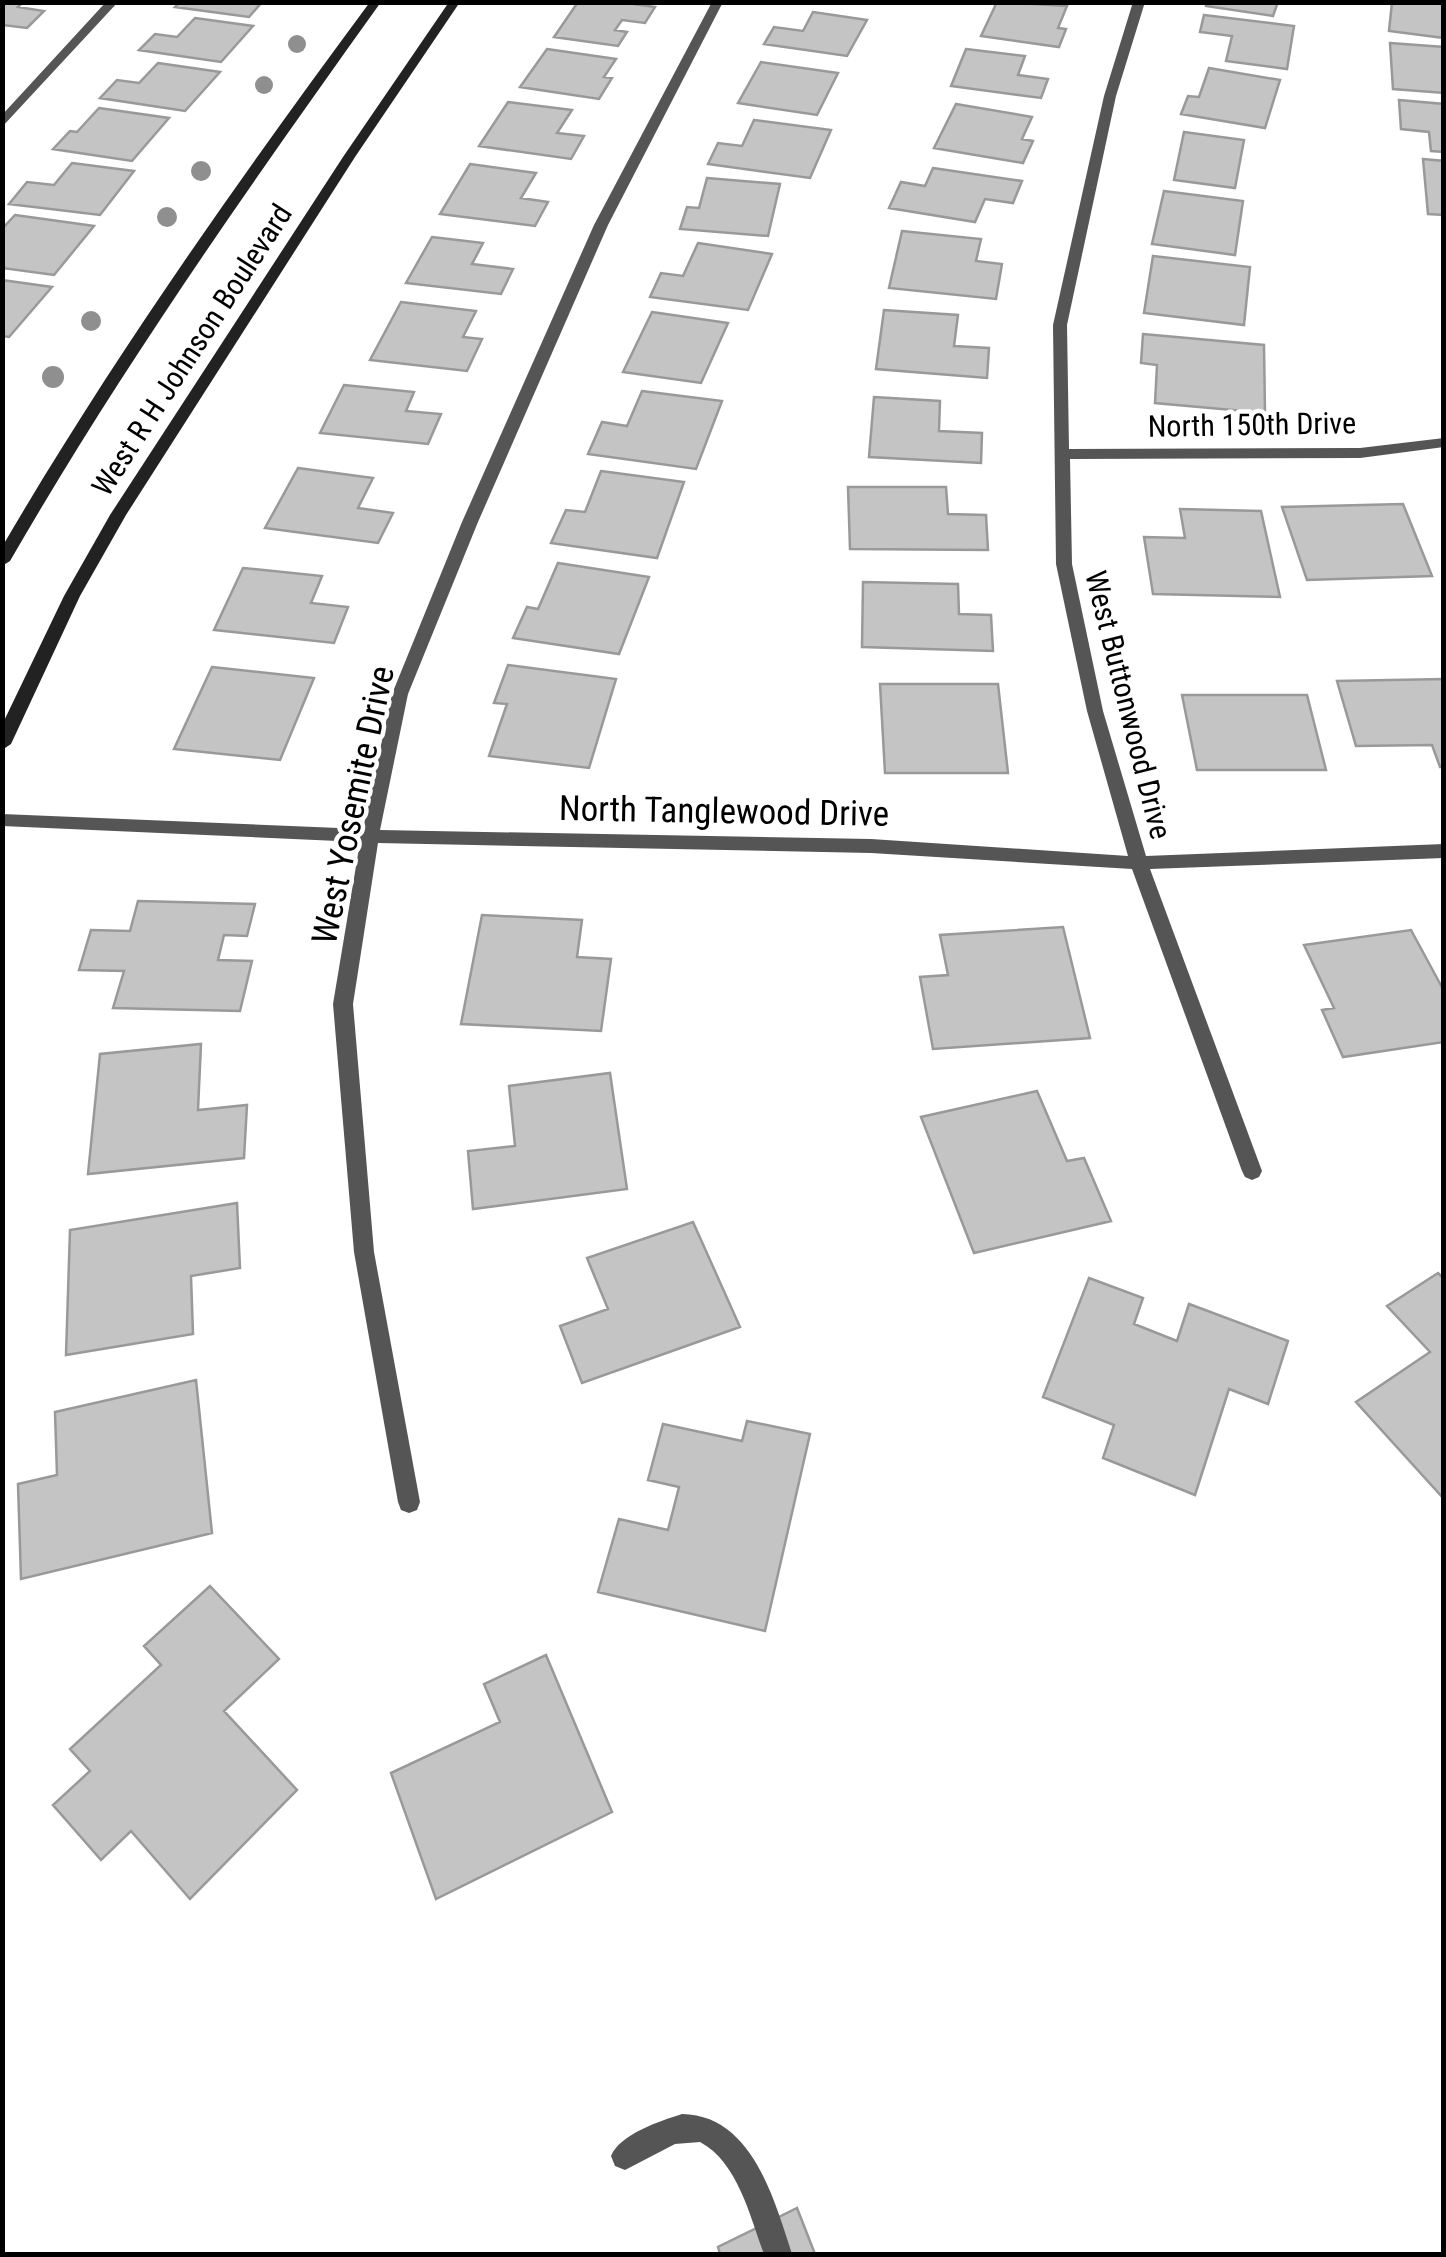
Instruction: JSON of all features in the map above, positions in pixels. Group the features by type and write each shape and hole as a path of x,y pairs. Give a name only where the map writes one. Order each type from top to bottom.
{"main road":[{"name":"West R H Johnson Boulevard","path":"2,561 51,474 203,240 376,2"},
{"name":"West R H Johnson Boulevard","path":"2,744 72,596 118,514 151,469 338,174 456,2"}],"street":[{"path":"2,124 113,2"},
{"name":"West Yosemite Drive","path":"409,1502 364,1252 343,1004 370,836 400,694 470,522 601,225 718,2"},
{"name":"West Buttonwood Drive","path":"1140,2 1110,96 1060,325 1064,564 1095,710 1139,863 1252,1171"},
{"name":"North 150th Drive","path":"1061,454 1360,453 1444,442"},
{"name":"North Tanglewood Drive","path":"2,820 370,836 871,846 1139,863 1444,851"},
{"path":"625,2156 681,2128 702,2128 719,2134 733,2148 778,2254"}],"building":[{"path":"2,2 23,2 18,7 44,11 27,28 2,25"},
{"path":"180,2 262,2 249,17 175,7"},
{"path":"578,2 655,7 645,23 622,20 615,30 627,32 618,46 554,37"},
{"path":"997,2 1067,6 1058,28 1066,29 1059,47 981,36"},
{"path":"1207,2 1278,2 1273,16 1206,6"},
{"path":"1392,2 1444,2 1444,38 1389,31"},
{"path":"813,12 867,20 847,56 764,44 774,27 803,31"},
{"path":"1204,15 1294,26 1287,69 1226,61 1232,36 1200,32"},
{"path":"195,18 253,26 221,62 139,50 155,34 177,37"},
{"path":"1390,43 1444,47 1444,93 1393,89"},
{"path":"547,49 616,59 604,77 612,78 599,99 520,87"},
{"path":"966,49 1025,56 1018,75 1048,79 1041,98 951,86"},
{"path":"761,62 838,73 817,115 738,103"},
{"path":"158,63 220,72 185,111 100,98 117,80 139,83"},
{"path":"1209,68 1280,80 1265,128 1181,114 1188,96 1199,97"},
{"path":"1399,100 1444,104 1444,152 1431,151 1429,132 1401,129"},
{"path":"508,102 572,110 557,133 584,136 571,159 479,146"},
{"path":"956,104 1032,117 1022,139 1033,141 1023,163 934,148"},
{"path":"99,108 169,118 132,161 53,149 70,131 77,132"},
{"path":"754,120 831,130 810,178 708,164 718,143 742,146"},
{"path":"1184,132 1244,140 1235,188 1174,180"},
{"path":"1423,159 1444,161 1444,215 1428,214"},
{"path":"72,163 134,171 100,215 9,204 27,182 54,185"},
{"path":"470,164 536,173 521,198 548,202 535,226 440,214"},
{"path":"933,168 1022,181 1013,203 985,199 975,222 889,208 901,182 925,186"},
{"path":"707,178 780,184 768,236 680,229 687,207 699,208"},
{"path":"1164,191 1243,201 1235,255 1152,244"},
{"path":"15,215 94,226 54,275 2,268 2,229"},
{"path":"902,231 981,239 976,261 1002,264 996,299 889,288"},
{"path":"432,237 483,243 472,264 513,269 501,294 406,283"},
{"path":"698,243 772,254 748,310 650,297 661,273 683,276"},
{"path":"1153,256 1250,267 1244,325 1144,313"},
{"path":"2,280 52,287 9,337 2,336"},
{"path":"401,302 476,311 463,337 482,339 467,371 370,360"},
{"path":"884,310 958,315 954,346 989,348 987,378 876,369"},
{"path":"652,312 728,323 701,383 623,372"},
{"path":"1143,334 1264,345 1265,413 1155,403 1157,365 1141,363"},
{"path":"344,385 414,392 406,411 441,414 428,444 320,433"},
{"path":"642,391 722,401 696,469 588,454 602,422 627,426"},
{"path":"874,397 940,401 939,431 982,433 981,463 869,457"},
{"path":"298,468 373,478 358,508 393,513 378,543 265,528"},
{"path":"601,471 684,482 657,558 551,543 566,510 585,512"},
{"path":"848,487 946,487 948,514 986,515 988,550 850,549"},
{"path":"1403,504 1432,576 1307,580 1282,507"},
{"path":"1180,509 1261,511 1280,597 1153,594 1144,537 1185,538"},
{"path":"558,563 649,577 619,654 513,638 527,607 538,609"},
{"path":"243,568 322,576 311,603 348,607 334,643 214,630"},
{"path":"863,582 958,584 959,614 991,615 993,651 862,647"},
{"path":"508,665 616,679 589,768 489,756 507,704 494,703"},
{"path":"212,667 314,678 280,760 174,749"},
{"path":"1444,679 1444,767 1440,767 1432,745 1356,746 1337,681"},
{"path":"880,684 998,684 1008,773 885,773"},
{"path":"1182,695 1307,695 1326,770 1197,770"},
{"path":"138,901 255,904 247,936 224,935 218,960 252,961 240,1011 113,1008 124,971 79,970 91,930 130,931"},
{"path":"482,915 582,920 577,957 611,959 601,1031 461,1024"},
{"path":"1063,927 1090,1038 933,1049 920,977 948,975 940,935"},
{"path":"1411,930 1444,991 1444,1042 1343,1057 1322,1010 1334,1008 1304,945"},
{"path":"201,1044 198,1110 247,1105 244,1158 88,1174 100,1054"},
{"path":"610,1073 627,1189 473,1209 468,1151 515,1146 509,1086"},
{"path":"1037,1091 1067,1161 1084,1158 1111,1221 974,1253 921,1117"},
{"path":"237,1203 240,1268 191,1276 193,1334 66,1355 70,1230"},
{"path":"693,1222 740,1327 582,1383 560,1326 608,1309 587,1258"},
{"path":"1438,1273 1444,1279 1444,1499 1356,1402 1430,1352 1387,1306"},
{"path":"1089,1278 1143,1298 1134,1324 1177,1341 1189,1304 1288,1341 1268,1404 1229,1389 1195,1495 1103,1458 1114,1425 1043,1397"},
{"path":"196,1380 212,1533 21,1579 18,1484 57,1475 55,1412"},
{"path":"747,1421 810,1434 765,1631 598,1592 619,1519 668,1530 679,1487 648,1480 663,1424 742,1441"},
{"path":"210,1586 279,1659 224,1711 297,1790 190,1899 131,1831 101,1860 53,1805 90,1771 70,1749 161,1665 144,1646"},
{"path":"546,1655 612,1812 436,1899 391,1773 500,1722 484,1684"},
{"path":"797,2208 815,2254 720,2254 718,2247"}]}
